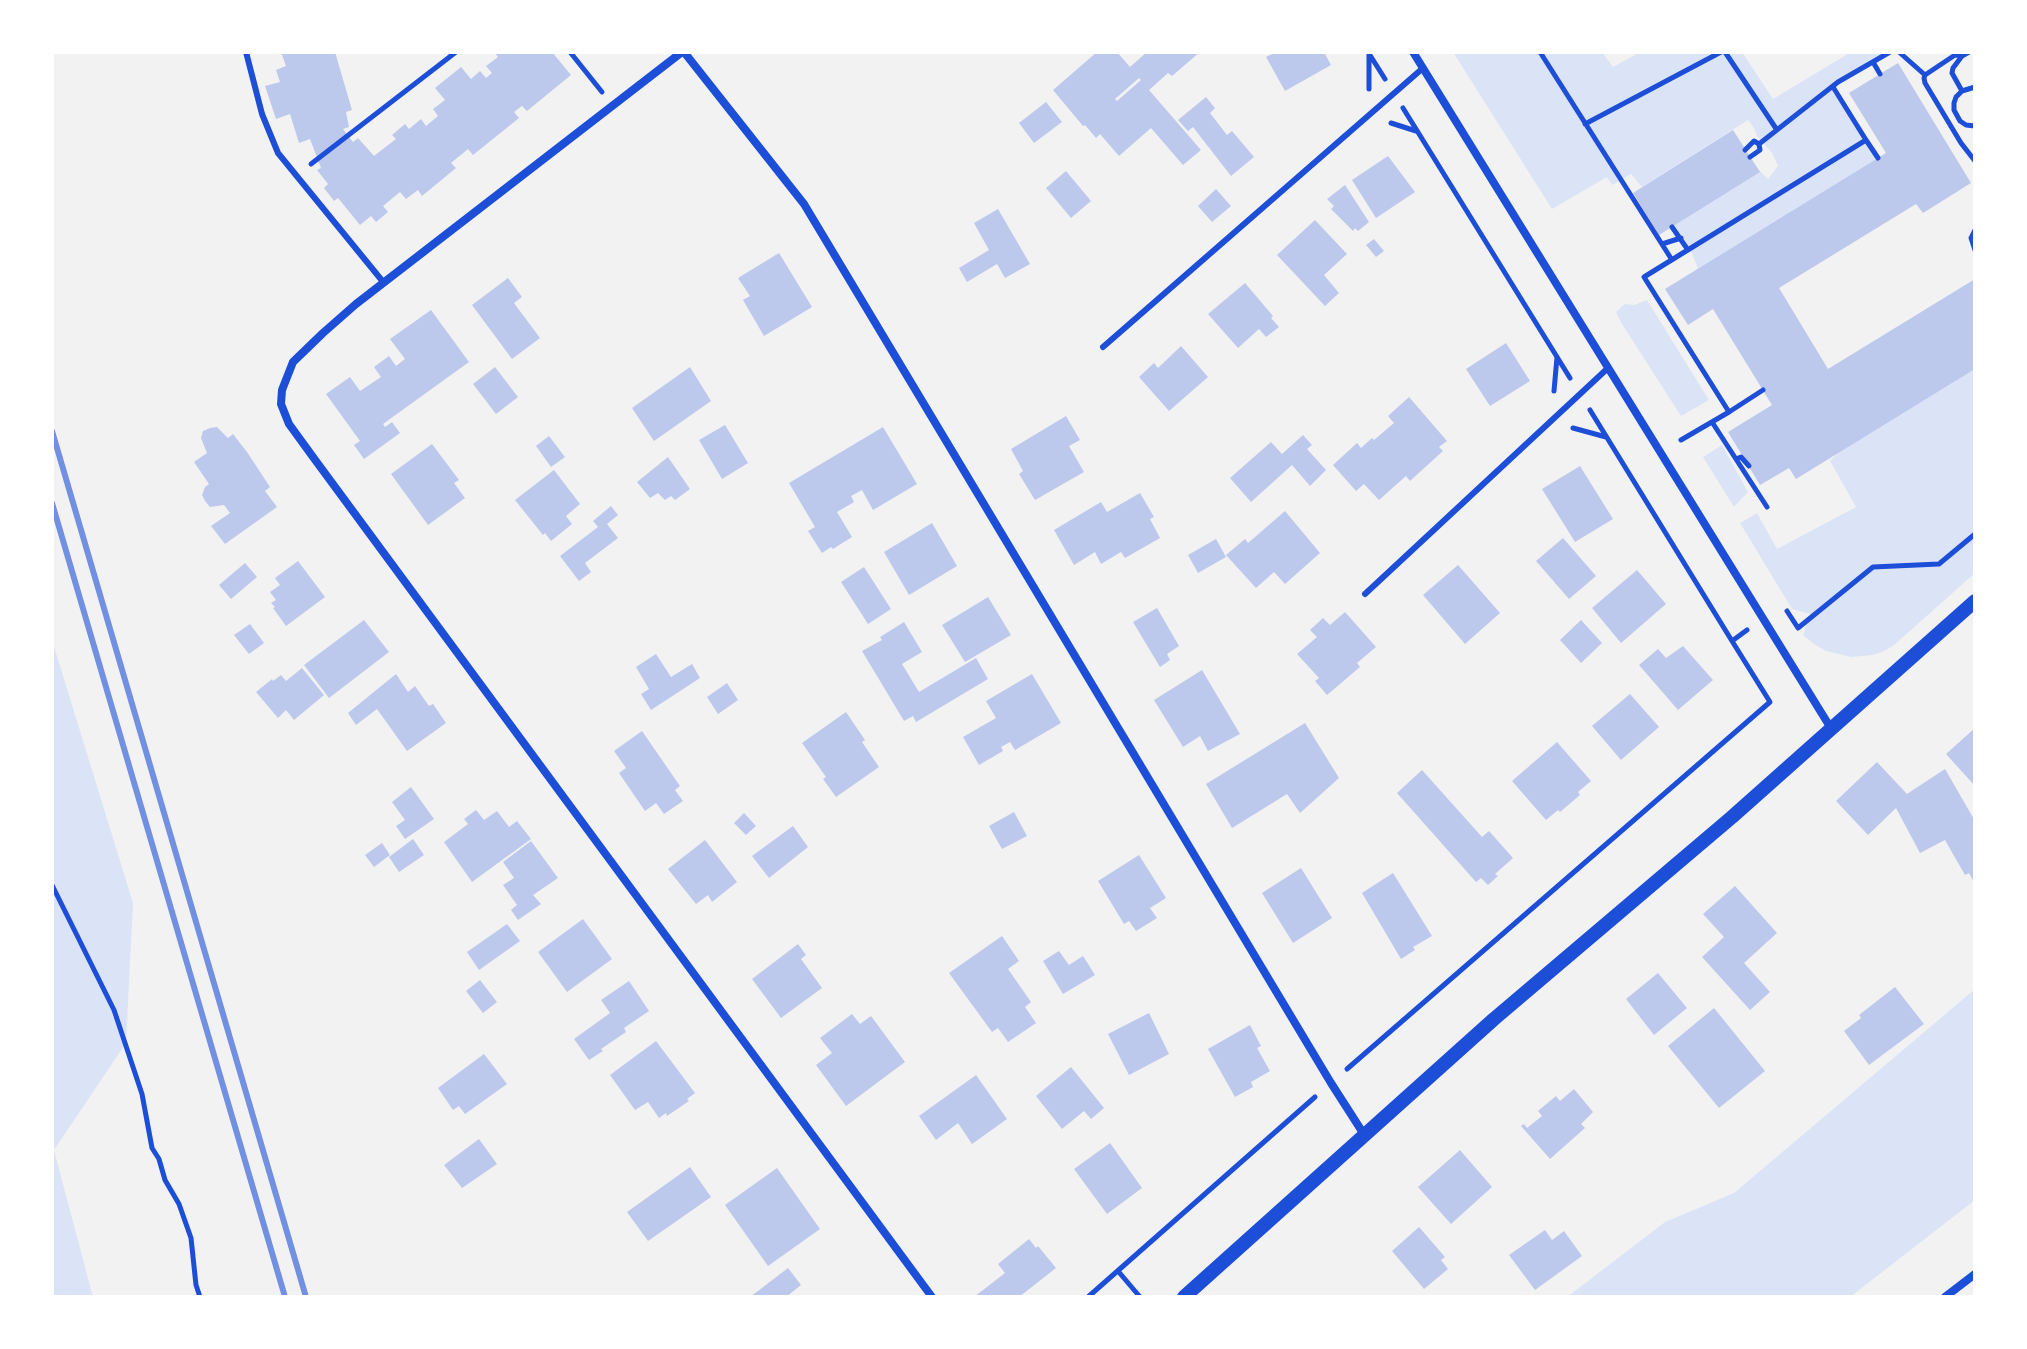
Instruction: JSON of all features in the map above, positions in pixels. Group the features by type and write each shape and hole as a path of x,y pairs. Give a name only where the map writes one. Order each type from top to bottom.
{"street":[{"path":"932,1297 289,424 281,404 282,390 293,362 356,304 683,52 804,204 1365,1136"},
{"path":"1413,52 1832,730"},
{"path":"1184,1297 1494,1019 1720,828 1975,601"},
{"path":"1945,1297 1975,1274"}],"lane":[{"path":"246,52 262,114 278,153 384,283"},
{"path":"1103,347 1423,68"},
{"path":"1365,594 1608,368"}],"path":[{"path":"297,175 456,52"},
{"path":"570,52 613,106"},
{"path":"1088,1297 1770,702 1368,52"},
{"path":"1540,52 1672,260"},
{"path":"1585,124 1723,52 1777,130"},
{"path":"1759,144 1833,87 1890,52"},
{"path":"1899,52 1925,75 1925,83 1975,161"},
{"path":"1925,75 1969,52"},
{"path":"1958,56 1952,73 1962,91"},
{"path":"1873,62 1880,74"},
{"path":"1833,87 1878,158"},
{"path":"1975,87 1962,91 1956,97 1954,110 1960,121 1975,126"},
{"path":"1729,412 1644,277 1866,140"},
{"path":"1745,150 1754,141 1759,144"},
{"path":"1750,157 1760,150 1759,144"},
{"path":"1672,227 1688,250"},
{"path":"1975,230 1971,238 1975,250"},
{"path":"1662,244 1681,238"},
{"path":"1667,313 1674,307"},
{"path":"1681,440 1763,390"},
{"path":"1551,422 1607,437"},
{"path":"1712,422 1767,507"},
{"path":"1736,459 1741,457 1749,466"},
{"path":"1732,641 1783,606 1798,628 1873,567 1939,564 1975,534"},
{"path":"52,885 114,1010 142,1094 152,1148 179,1204 191,1238 200,1297"},
{"path":"1118,1271 1140,1297"}],"shaded area":[{"path":"1453,52 1602,52 1613,67 1640,52 1742,52 1773,99 1851,52 1890,52 1831,89 1878,158 1698,269 1690,248 1672,227 1758,169 1768,179 1778,166 1748,120 1642,187 1631,174 1612,185 1607,177 1552,209"},
{"path":"1647,300 1709,400 1681,416 1616,312 1625,304 1634,305"},
{"path":"1975,369 1975,573 1884,651 1851,657 1826,651 1803,635 1810,614 1792,609 1740,523 1757,513 1777,549 1856,507 1830,461 1839,452"},
{"path":"1722,445 1748,492 1734,507 1703,457"},
{"path":"52,640 133,903 126,1043 54,1150 93,1297 52,1297"},
{"path":"1975,989 1975,1200 1850,1297 1567,1297 1665,1222 1734,1193"}],"building":[{"path":"281,52 335,52 352,110 346,112 349,127 343,129 353,142 358,138 374,156 396,139 392,135 405,124 409,129 421,119 426,126 438,116 433,109 445,100 435,88 461,67 471,79 480,71 486,78 492,73 486,66 498,57 494,52 552,52 571,75 527,111 522,106 514,112 519,118 473,155 468,149 451,163 456,168 422,196 418,190 406,199 400,192 383,206 388,212 376,222 371,216 360,225 338,198 334,201 324,188 328,184 317,170 321,168 310,139 299,143 290,114 276,119 265,86 280,82 276,70 286,66"},
{"path":"1097,52 1117,52 1130,67 1147,52 1200,52 1172,76 1168,73 1149,90 1201,150 1183,165 1151,128 1119,156 1100,134 1096,138 1083,126 1053,90","holes":["1139,78 1141,80 1117,101 1115,99"]},
{"path":"1276,52 1324,52 1331,65 1285,91 1266,57"},
{"path":"1898,63 1971,183 1923,213 1916,204 1779,288 1828,369 1975,279 1975,369 1796,479 1789,468 1760,485 1728,432 1772,405 1713,309 1688,325 1665,289 1886,153 1849,93"},
{"path":"1206,97 1215,108 1210,113 1227,135 1232,131 1254,157 1231,176 1193,127 1188,131 1178,120"},
{"path":"1046,102 1062,122 1034,143 1019,123"},
{"path":"1733,130 1760,172 1659,235 1633,193"},
{"path":"1388,156 1415,192 1376,218 1352,180"},
{"path":"1066,171 1091,201 1071,218 1046,188"},
{"path":"1345,185 1369,222 1358,231 1355,228 1353,231 1331,209 1334,206 1327,199"},
{"path":"1216,189 1231,206 1212,222 1198,206"},
{"path":"998,209 1030,264 1005,278 997,264 967,282 959,268 989,250 974,223"},
{"path":"1315,220 1347,254 1324,275 1339,293 1325,306 1277,255"},
{"path":"1374,239 1384,251 1376,257 1366,245"},
{"path":"779,253 812,307 764,336 743,300 750,296 738,278"},
{"path":"508,278 522,297 514,303 540,338 512,359 472,305"},
{"path":"1245,283 1279,327 1266,337 1259,329 1238,348 1208,314"},
{"path":"431,310 469,362 383,424 385,427 392,422 400,433 364,459 354,445 360,441 326,394 350,377 360,391 381,377 374,367 389,356 396,366 405,359 390,339"},
{"path":"1506,343 1530,381 1490,406 1466,369"},
{"path":"1181,346 1208,377 1169,411 1139,377 1154,363 1158,368"},
{"path":"495,367 518,397 496,414 473,384"},
{"path":"690,367 711,401 654,441 632,408"},
{"path":"1409,397 1447,441 1439,447 1443,451 1410,481 1406,476 1379,500 1364,484 1356,491 1333,465 1357,443 1361,448 1394,423 1388,416"},
{"path":"1066,416 1080,440 1069,446 1084,472 1035,500 1019,474 1023,471 1011,449"},
{"path":"725,425 748,463 722,479 699,440"},
{"path":"217,427 228,438 233,434 247,452 270,487 265,491 277,507 225,544 211,526 230,513 224,505 210,507 205,501 202,495 209,484 194,462 207,453 201,438 203,431"},
{"path":"883,427 917,484 873,510 862,490 851,496 854,502 837,512 852,537 822,553 808,531 815,527 789,483"},
{"path":"1303,435 1312,445 1307,449 1326,470 1310,486 1292,465 1251,502 1230,478 1271,442 1282,454"},
{"path":"549,436 565,457 551,467 536,446"},
{"path":"432,444 459,480 454,483 465,498 428,525 391,474"},
{"path":"668,457 690,489 675,500 671,496 665,500 658,493 650,498 637,482"},
{"path":"1580,466 1613,519 1575,542 1542,489"},
{"path":"554,470 580,504 566,516 572,524 551,541 515,500"},
{"path":"1140,493 1154,517 1150,519 1160,538 1125,558 1121,552 1101,564 1095,552 1074,565 1054,530 1101,502 1107,512"},
{"path":"611,506 618,515 607,524 618,538 585,563 591,572 579,581 560,556 598,527 593,521"},
{"path":"1285,511 1320,553 1285,584 1274,572 1256,588 1226,555 1245,539 1248,543"},
{"path":"932,523 957,566 909,595 884,552"},
{"path":"1563,538 1596,576 1569,599 1536,561"},
{"path":"1216,539 1226,557 1198,573 1188,555"},
{"path":"298,561 325,597 286,626 273,608 271,603 276,600 270,592 280,585 275,578"},
{"path":"245,563 257,577 231,599 219,585"},
{"path":"1458,565 1500,613 1465,644 1423,595"},
{"path":"864,567 891,609 868,624 841,582"},
{"path":"1637,570 1666,604 1621,643 1592,608"},
{"path":"988,597 1011,635 965,662 942,625"},
{"path":"1157,608 1179,646 1167,654 1170,660 1160,667 1133,622"},
{"path":"1345,612 1376,647 1357,663 1360,667 1327,695 1315,681 1319,678 1297,654 1317,637 1310,630 1323,618 1330,625"},
{"path":"364,620 389,652 329,698 304,665"},
{"path":"1581,620 1602,643 1581,663 1560,640"},
{"path":"904,622 922,652 902,664 919,692 976,658 988,679 916,722 913,716 904,721 862,651"},
{"path":"250,624 264,643 249,654 234,635"},
{"path":"1683,646 1713,680 1678,710 1639,665 1658,649 1666,658"},
{"path":"656,654 671,677 692,664 700,678 651,710 641,694 649,689 636,667"},
{"path":"302,668 324,695 294,720 286,710 278,718 256,692 281,675 286,681"},
{"path":"1202,670 1240,734 1208,751 1200,736 1183,747 1154,700"},
{"path":"396,674 408,692 415,686 446,723 407,751 377,709 356,725 348,713"},
{"path":"1032,674 1061,723 1015,750 1010,742 1001,747 1003,751 979,765 963,737 996,718 986,701"},
{"path":"727,683 738,700 718,714 707,697"},
{"path":"1630,694 1659,727 1621,760 1592,726"},
{"path":"846,712 879,767 836,797 802,743"},
{"path":"1305,723 1339,778 1300,813 1287,794 1232,828 1206,784"},
{"path":"1975,728 1975,786 1946,754"},
{"path":"642,731 680,786 675,790 683,801 664,814 656,803 645,811 619,773 626,768 614,751"},
{"path":"1557,742 1591,781 1578,792 1580,795 1546,820 1512,781"},
{"path":"1877,762 1907,794 1945,769 1975,821 1975,884 1969,873 1965,875 1945,840 1920,853 1896,808 1868,835 1836,801"},
{"path":"1422,770 1482,837 1489,831 1513,858 1488,885 1481,878 1476,882 1397,793"},
{"path":"411,787 434,819 405,839 396,826 405,820 392,802"},
{"path":"476,810 484,820 497,811 509,827 517,821 531,839 472,882 444,842 468,824 464,819"},
{"path":"1014,812 1027,836 1002,849 989,826"},
{"path":"744,813 756,826 746,835 734,823"},
{"path":"793,826 808,847 769,878 752,856"},
{"path":"413,839 424,855 399,872 389,857"},
{"path":"705,840 737,882 712,902 708,895 696,904 668,869"},
{"path":"531,841 558,878 533,895 541,904 518,920 511,910 517,905 503,885 514,878 503,862"},
{"path":"382,843 390,855 374,867 365,855"},
{"path":"1139,855 1166,898 1150,908 1157,918 1136,931 1129,921 1124,924 1098,881"},
{"path":"1301,868 1332,918 1293,943 1262,893"},
{"path":"1393,873 1432,936 1413,947 1415,950 1401,959 1362,893"},
{"path":"1735,886 1777,933 1744,963 1770,992 1750,1010 1702,957 1724,937 1703,914"},
{"path":"583,919 612,959 567,992 538,952"},
{"path":"507,924 520,941 479,970 467,952"},
{"path":"1002,936 1019,961 1008,969 1031,1002 1025,1007 1036,1023 1008,1042 998,1028 992,1032 949,973"},
{"path":"798,944 806,955 801,959 822,988 781,1018 752,979"},
{"path":"1059,951 1069,965 1083,956 1095,975 1063,994 1043,961"},
{"path":"1658,973 1687,1008 1654,1035 1626,999"},
{"path":"480,980 497,1002 483,1013 466,991"},
{"path":"629,981 649,1011 624,1028 626,1032 589,1060 574,1039 610,1013 601,1000"},
{"path":"1895,987 1924,1024 1869,1065 1844,1031"},
{"path":"1714,1008 1765,1071 1719,1108 1668,1046"},
{"path":"1149,1013 1169,1054 1129,1075 1108,1034"},
{"path":"852,1014 860,1024 871,1016 905,1062 846,1106 816,1065 832,1053 820,1038"},
{"path":"1250,1025 1261,1046 1257,1048 1270,1071 1251,1082 1253,1087 1235,1097 1208,1049"},
{"path":"656,1041 695,1093 687,1099 689,1101 659,1118 648,1102 635,1110 610,1075"},
{"path":"484,1054 507,1084 465,1114 459,1106 453,1110 438,1088"},
{"path":"1071,1067 1104,1108 1091,1119 1084,1111 1062,1129 1036,1096"},
{"path":"976,1075 1007,1119 972,1144 958,1123 936,1140 919,1116"},
{"path":"1574,1089 1593,1112 1581,1124 1585,1128 1550,1159 1521,1126 1524,1124 1527,1128 1542,1116 1538,1111 1556,1096 1560,1101"},
{"path":"479,1139 497,1164 462,1188 444,1165"},
{"path":"1110,1143 1142,1188 1107,1214 1074,1169"},
{"path":"1460,1150 1492,1187 1451,1224 1418,1187"},
{"path":"690,1167 711,1197 648,1241 627,1212"},
{"path":"777,1168 820,1229 768,1266 725,1205"},
{"path":"1419,1227 1445,1257 1441,1260 1448,1269 1424,1289 1392,1251"},
{"path":"1545,1230 1552,1240 1564,1231 1582,1256 1535,1290 1509,1255"},
{"path":"1029,1239 1056,1268 1019,1297 974,1297 1005,1273 998,1264"},
{"path":"788,1268 801,1285 786,1297 750,1297"}],"railway":[{"path":"52,431 306,1297"},
{"path":"52,503 285,1297"}]}
